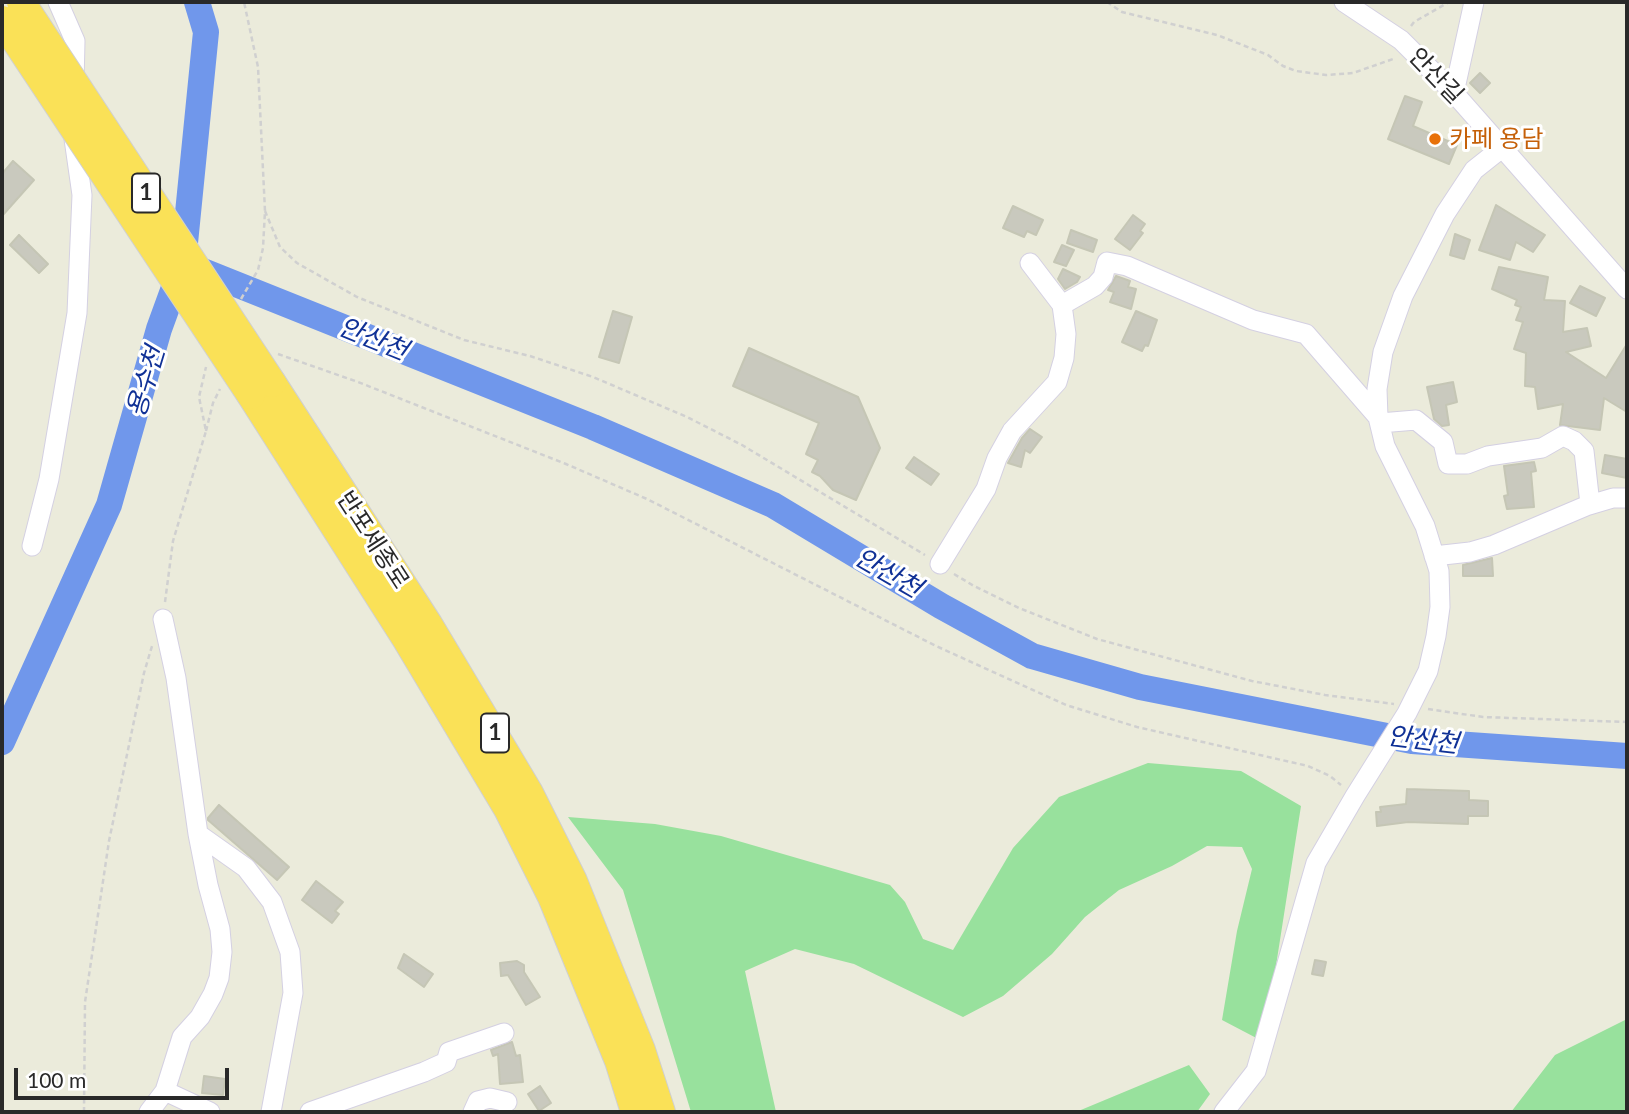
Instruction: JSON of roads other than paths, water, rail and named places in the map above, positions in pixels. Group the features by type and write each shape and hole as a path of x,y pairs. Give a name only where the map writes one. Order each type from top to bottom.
{"highway":[{"name":"반포세종로","path":"20,2 261,389 508,808 552,897 619,1061 635,1112"},
{"name":"반포세종로","path":"2,20 428,624 529,793 573,881 641,1050 661,1112"}],"street":[{"path":"32,546 49,479 77,313 82,195 73,129 75,41 58,2"},
{"name":"안산길","path":"1344,2 1401,40 1454,93 1627,289"},
{"path":"1454,93 1474,2"},
{"path":"1224,1112 1256,1071 1317,863 1428,671 1440,607 1438,571 1425,526 1385,446 1379,420 1377,388 1383,352 1403,296 1445,214 1474,170 1503,146"},
{"path":"1062,305 1096,286 1107,262 1127,266 1253,320 1306,334 1379,420 1416,420 1443,442 1448,464 1467,464 1488,456 1542,448 1563,436 1574,440 1584,451 1590,505"},
{"path":"940,565 986,488 997,458 1012,431 1058,382 1066,334 1062,305 1030,263"},
{"path":"1434,556 1470,552 1494,545 1590,505 1614,498 1627,498"},
{"path":"149,1112 165,1091 182,1037 200,1017 214,995 222,952 220,929 198,834 176,678 163,619"},
{"path":"198,834 246,868 272,902 290,951 293,993 271,1112"},
{"path":"310,1112 424,1072 446,1062 449,1052 504,1032"},
{"path":"165,1091 209,1112"},
{"path":"473,1112 478,1101 491,1098 507,1102"}],"waterway":[{"name":"용수천","path":"2,742 109,505 159,329 183,263 206,32 197,2"},
{"name":"안산천","path":"188,265 593,427 773,505 941,606 1032,656 1140,687 1412,741 1627,756"}],"place":[{"name":"카페 용담","path":"1435,139"}]}
